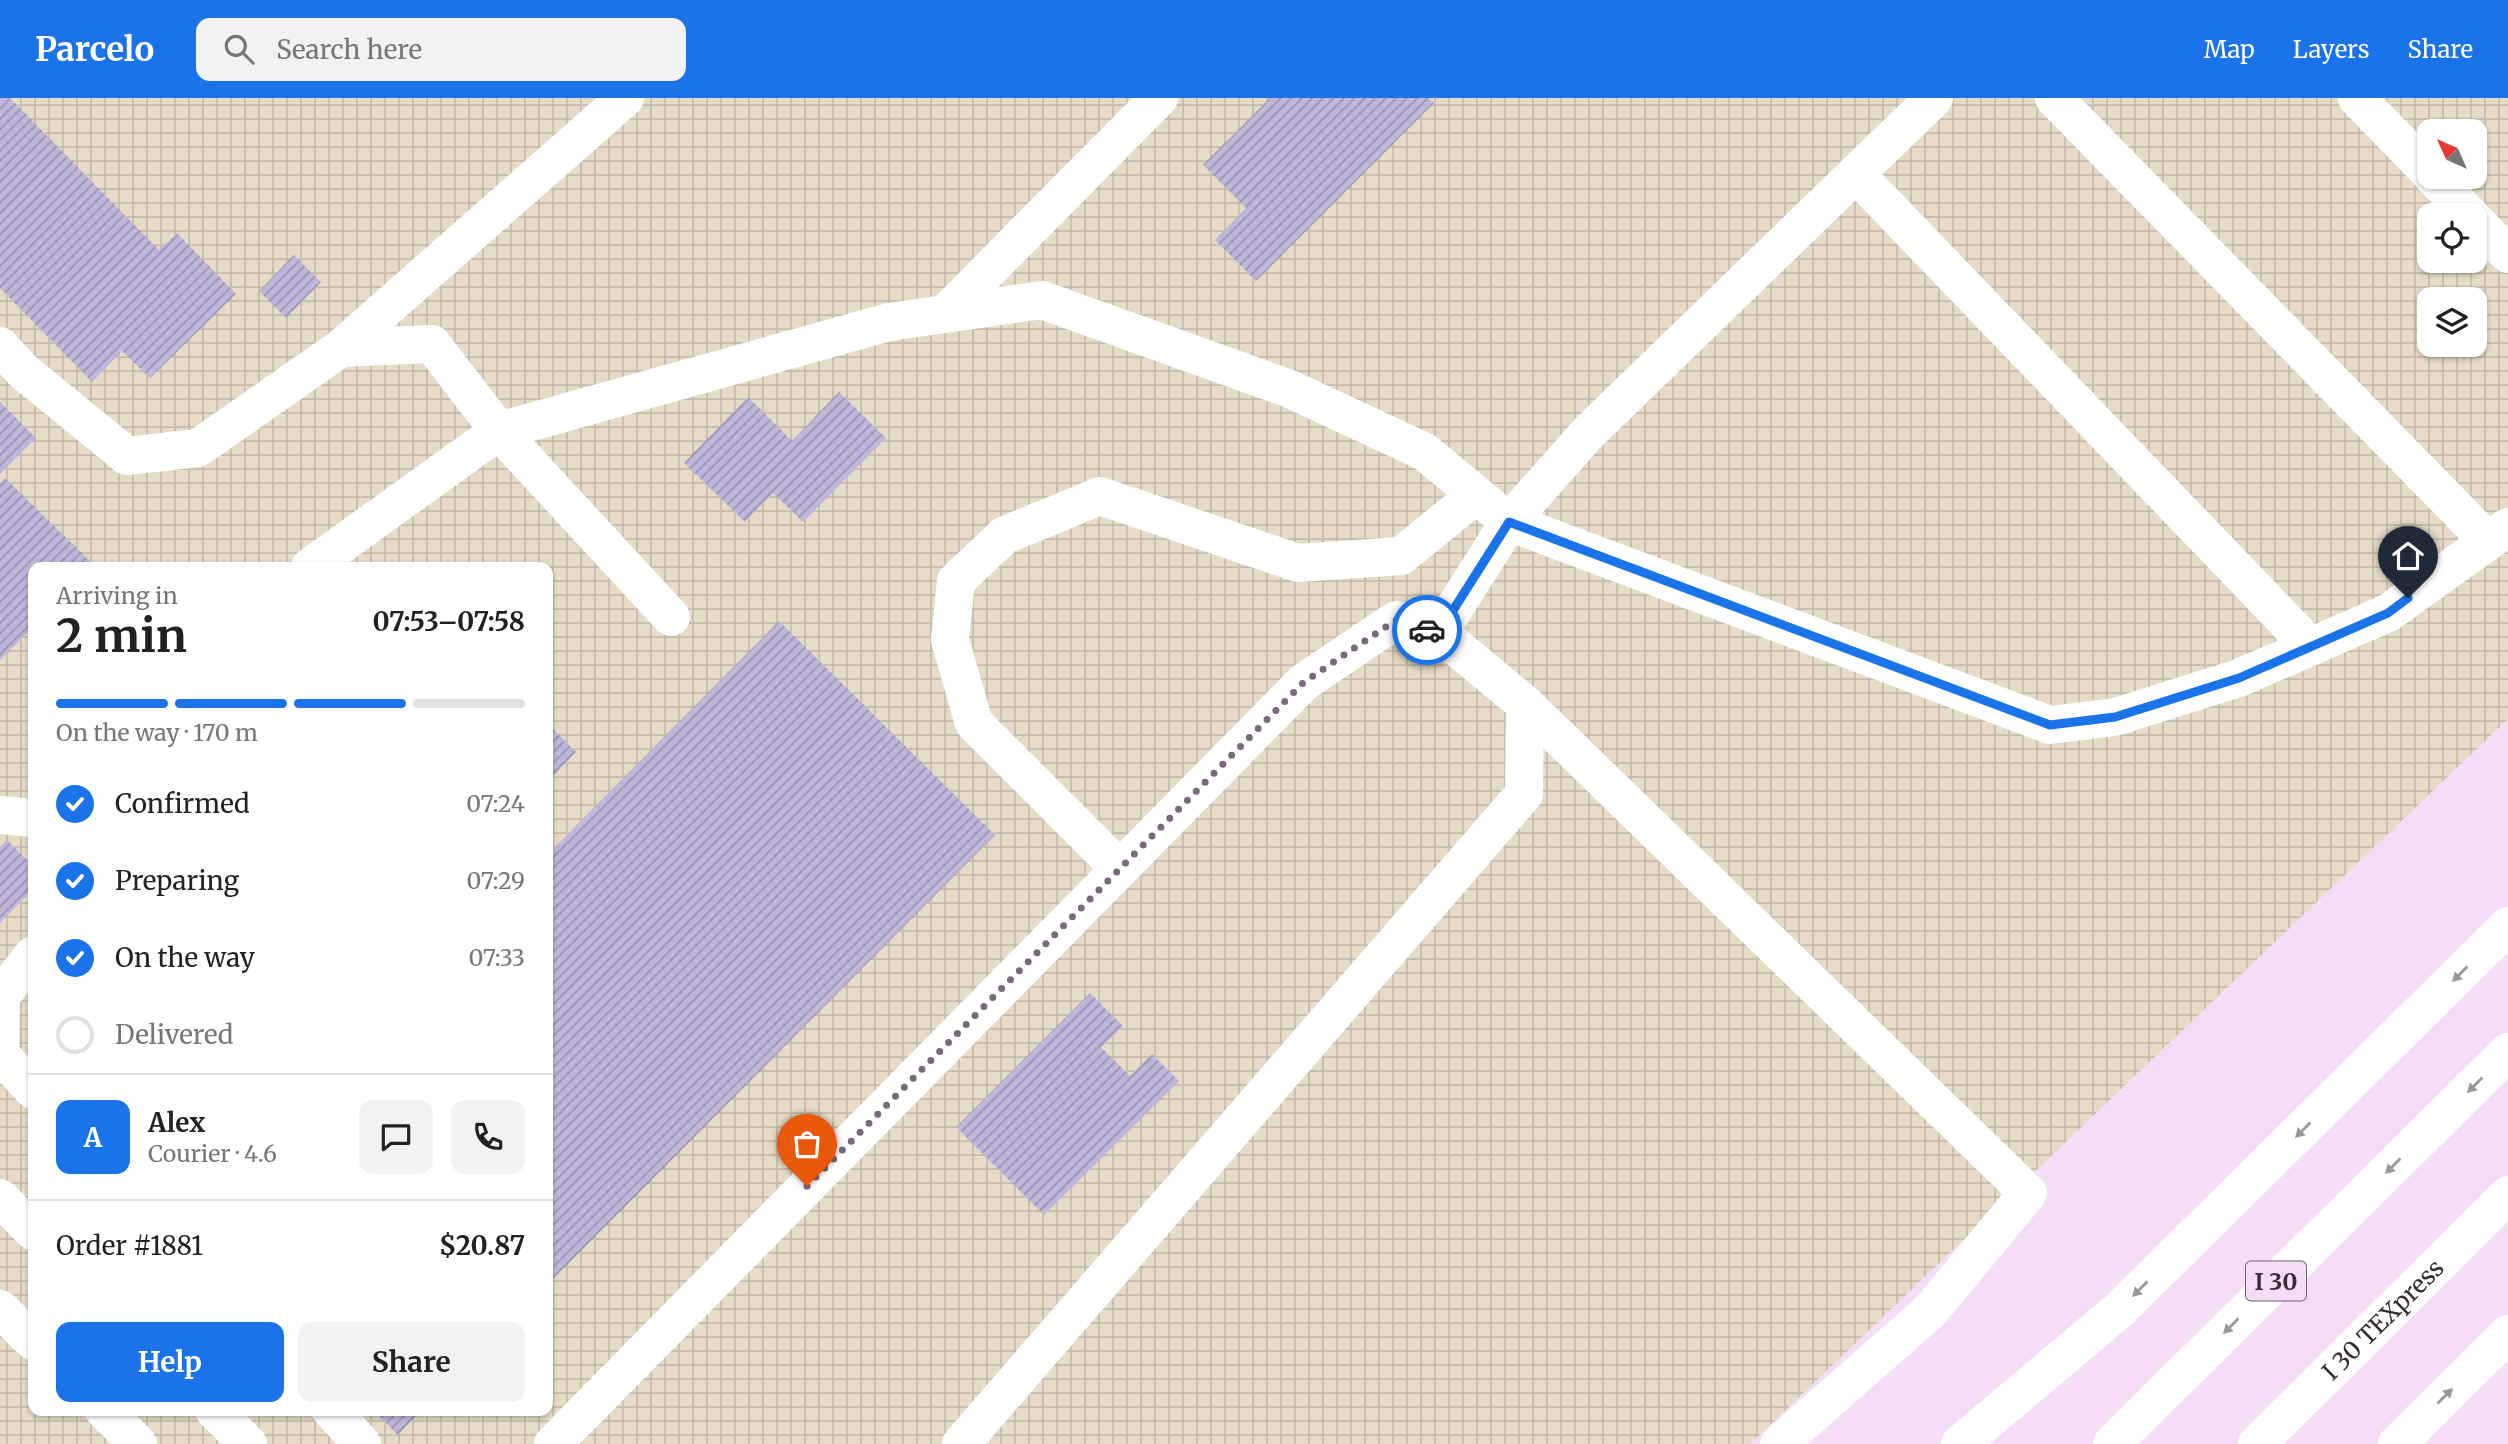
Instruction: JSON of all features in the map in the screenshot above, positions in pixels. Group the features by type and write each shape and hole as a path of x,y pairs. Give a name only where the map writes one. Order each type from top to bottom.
{"main road":[{"path":"0,346 23,372 127,456 198,448 341,348 625,98"},
{"path":"946,314 1159,98"},
{"path":"1438,634 1509,522 1588,433 1934,98"},
{"path":"317,562 499,431 890,322 1042,300 1290,389 1425,452 1509,522 2050,725 2115,717 2239,678 2388,613 2498,534 2054,98"},
{"path":"2357,98 2417,160"},
{"path":"1856,174 2311,647"},
{"path":"2445,189 2458,203"},
{"path":"2487,233 2508,254"},
{"path":"341,348 432,344 499,431 671,617"},
{"path":"1120,869 974,723 950,640 957,581 1005,535 1100,496 1298,563 1401,556 1476,495"},
{"path":"552,1444 1304,682 1396,620 1443,636 1525,704 2028,1193 1930,1311 1779,1444"},
{"path":"961,1444 1524,794 1525,704"},
{"path":"0,815 28,818"},
{"path":"1960,1444 2118,1311 2508,926"},
{"path":"28,961 1,996 1,1054 28,1084"},
{"name":"I 30","path":"2112,1444 2508,1052"},
{"name":"I 30 TEXpress","path":"2257,1444 2508,1195"},
{"path":"0,1198 28,1226"},
{"path":"0,1309 28,1336"},
{"path":"2397,1444 2508,1334"},
{"path":"110,1416 138,1444"},
{"path":"220,1416 248,1444"},
{"path":"336,1416 362,1444"}],"shaded area":[{"path":"0,98 2508,98 2508,719 1750,1444 0,1444"}],"building":[{"path":"0,98 10,98 159,250 177,233 236,294 150,378 122,351 92,382 0,288"},
{"path":"1270,98 1428,98 1434,103 1256,281 1215,240 1246,208 1203,165"},
{"path":"294,255 321,282 286,318 259,291"},
{"path":"839,392 886,438 803,522 773,493 745,522 684,463 748,397 792,441"},
{"path":"0,402 36,438 0,474"},
{"path":"5,478 91,562 28,562 28,632 0,660 0,484"},
{"path":"779,621 995,835 553,1279 553,849"},
{"path":"553,729 576,752 553,776"},
{"path":"7,840 28,861 28,894 0,923 0,847"},
{"path":"1090,993 1123,1026 1101,1047 1130,1076 1152,1054 1179,1081 1044,1215 956,1127"},
{"path":"379,1416 416,1416 398,1435"}],"way so far":[{"path":"807,1186 1304,682 1396,620 1427,630"}],"route":[{"path":"1427,630 1438,634 1509,522 2050,725 2115,717 2239,678 2388,613 2408,598"}]}
